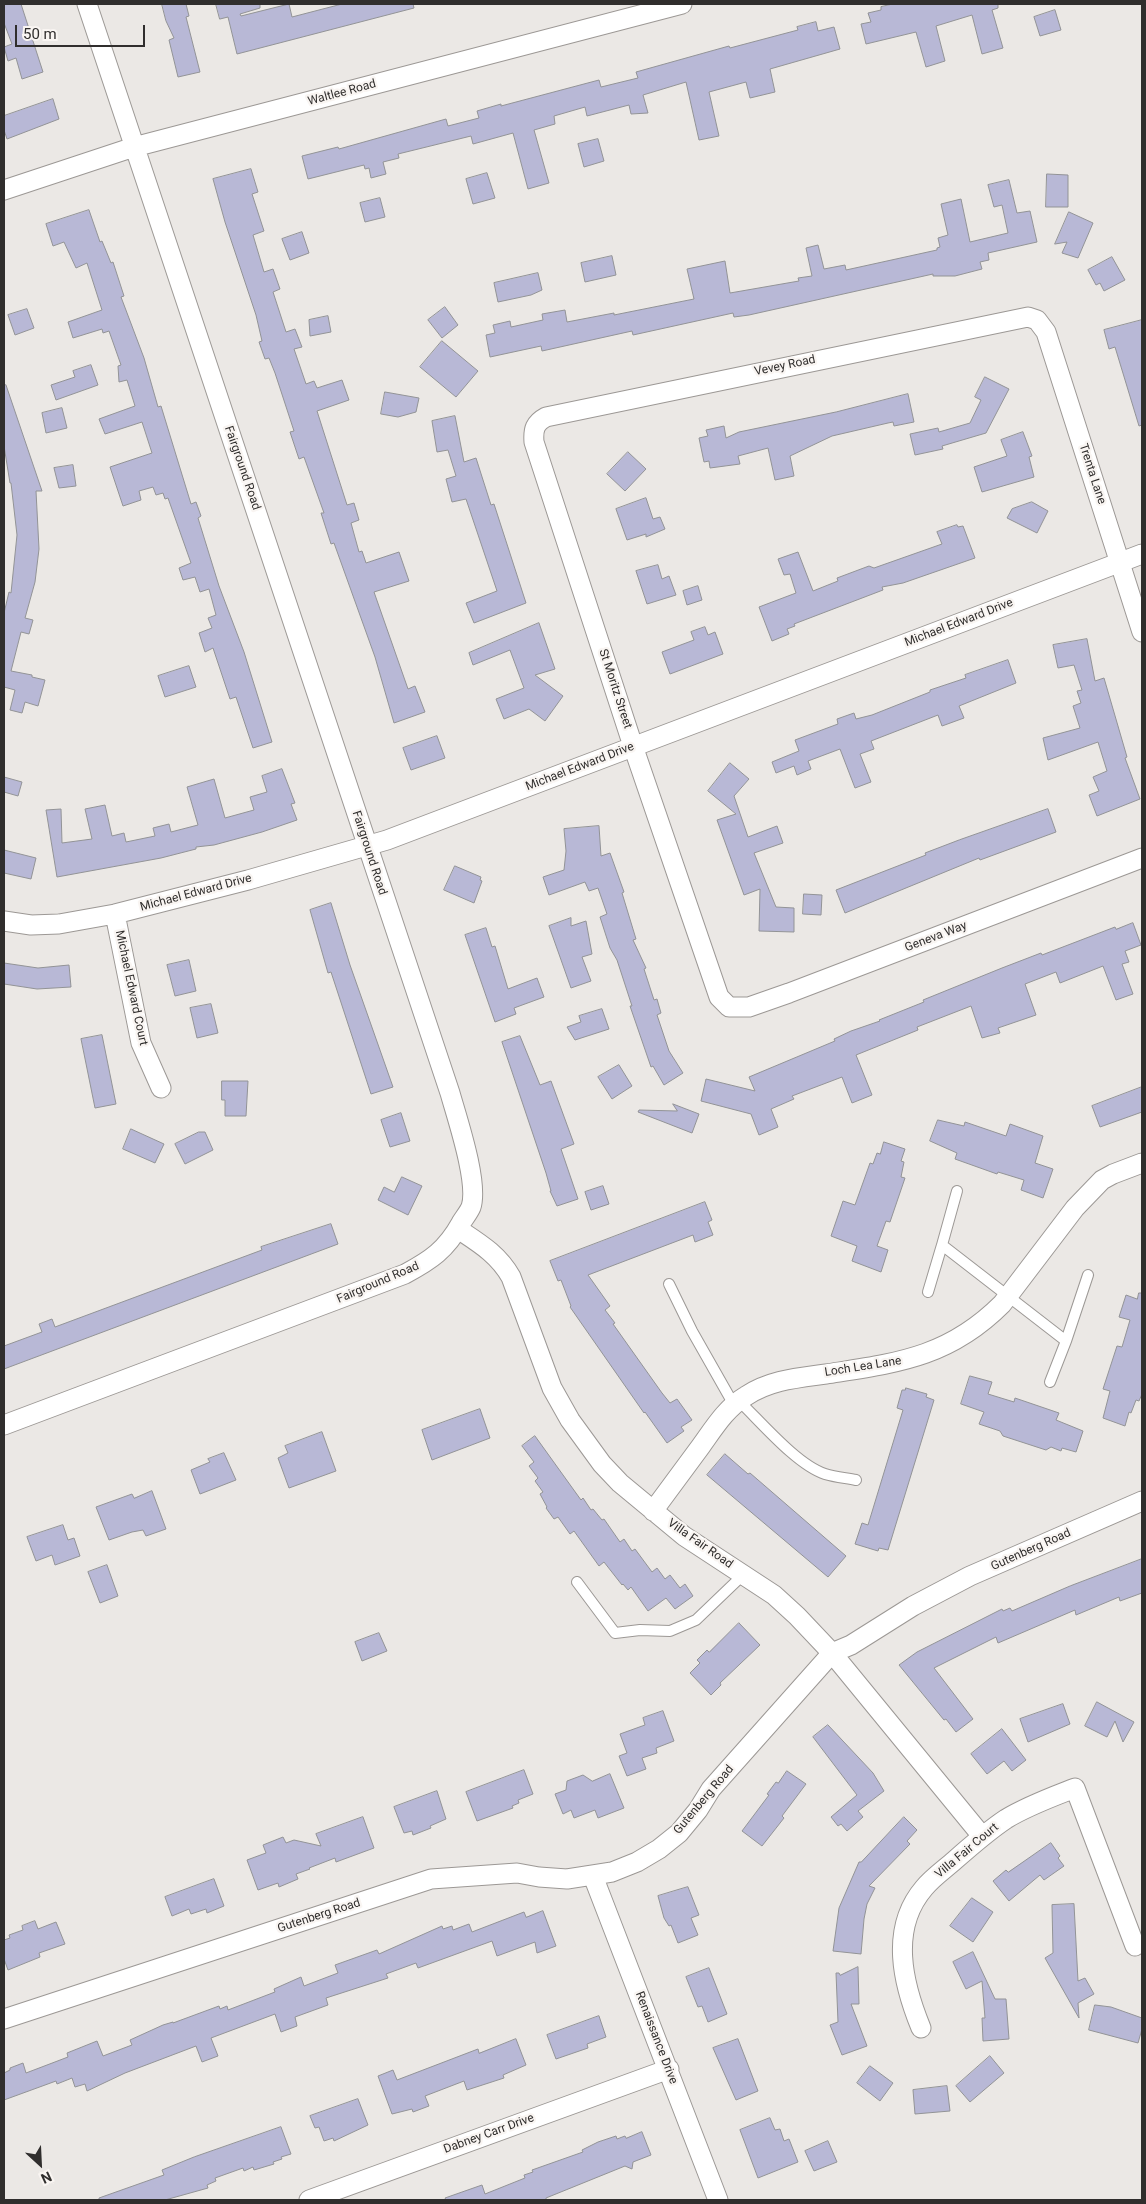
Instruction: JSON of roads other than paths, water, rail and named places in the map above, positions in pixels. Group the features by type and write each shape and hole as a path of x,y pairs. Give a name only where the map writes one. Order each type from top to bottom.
{"street":[{"name":"Fairground Road","path":"4,1425 396,1278 427,1262 441,1252 458,1229 471,1206 471,1178 463,1137 87,4"},
{"name":"Waltlee Road","path":"4,190 134,147 682,4"},
{"name":"Vevey Road","path":"536,424 546,417 1020,317 1037,320"},
{"name":"Trenta Lane","path":"1037,320 1046,332 1142,632"},
{"name":"St Moritz Street","path":"536,424 533,432 534,442 633,746 719,997 728,1007"},
{"name":"Michael Edward Drive","path":"4,921 31,925 59,924 115,914 248,880 388,840 1142,554"},
{"name":"Geneva Way","path":"728,1007 749,1007 789,993 1142,858"},
{"name":"Michael Edward Court","path":"115,914 141,1043 146,1058 161,1088"},
{"name":"Loch Lea Lane","path":"653,1511 721,1419 736,1403 755,1390 778,1380 896,1363 924,1355 962,1337 978,1326 1009,1296 1074,1208 1102,1180 1142,1162"},
{"name":"Villa Fair Road","path":"458,1229 492,1251 503,1263 510,1276 552,1388 570,1420 602,1464 620,1483 684,1536 774,1595 798,1616 832,1653 982,1836"},
{"name":"Gutenberg Road","path":"4,2019 431,1879 518,1873 567,1879 612,1872 637,1862 659,1849 679,1833 712,1789 832,1653 851,1645 913,1606 970,1576 1142,1501"},
{"name":"Villa Fair Court","path":"921,2028 909,1997 903,1974 904,1936 910,1913 924,1887 982,1836 1007,1818 1075,1788 1135,1946"},
{"name":"Renaissance Drive","path":"593,1876 718,2200"},
{"name":"Dabney Carr Drive","path":"309,2200 669,2069"}],"lane":[{"path":"928,1292 957,1191"},
{"path":"942,1245 1066,1341"},
{"path":"1050,1382 1088,1275"},
{"path":"669,1284 692,1331 736,1403 806,1464 825,1474 856,1480"},
{"path":"577,1582 615,1633 640,1630 670,1631 696,1620 744,1574"}]}
